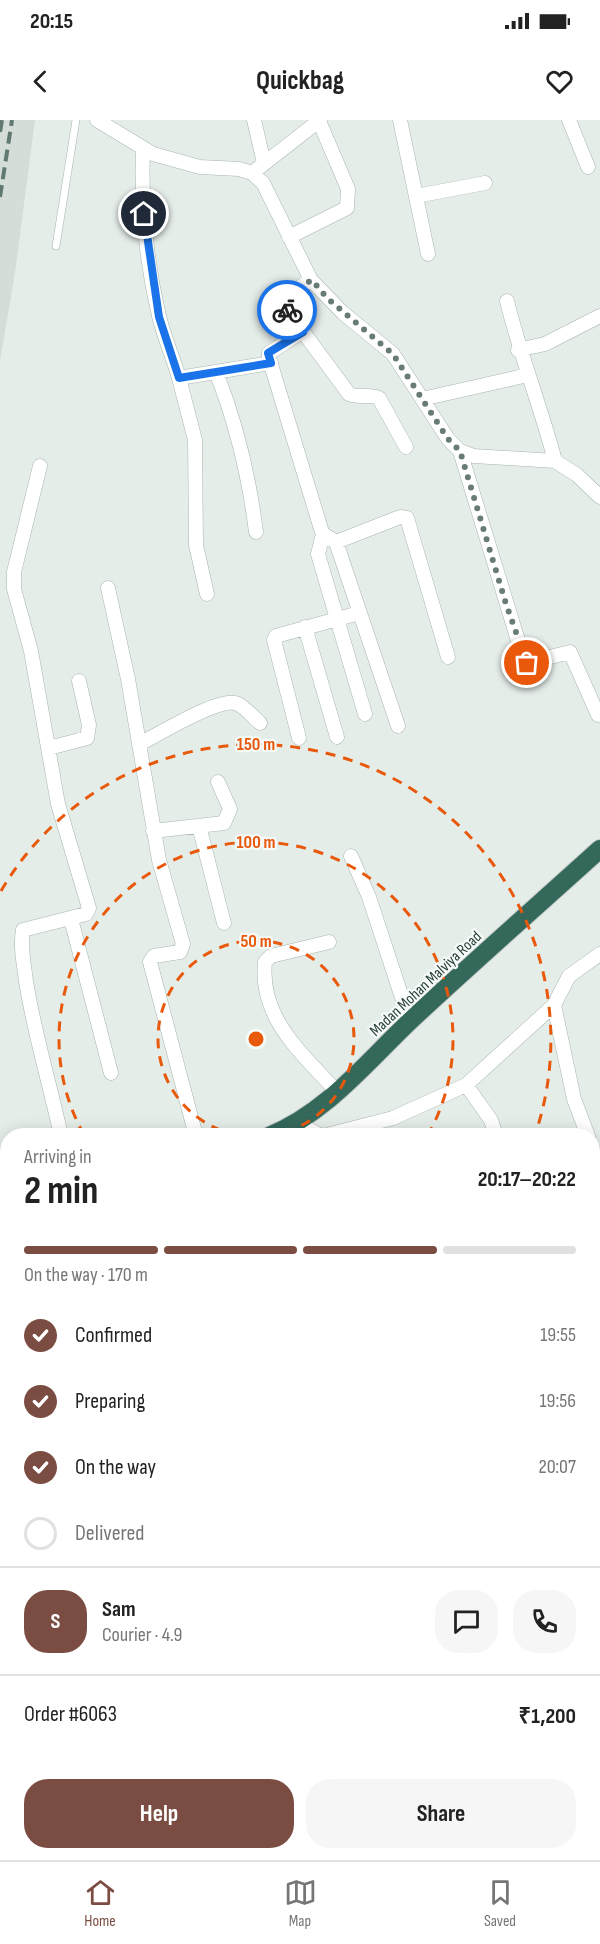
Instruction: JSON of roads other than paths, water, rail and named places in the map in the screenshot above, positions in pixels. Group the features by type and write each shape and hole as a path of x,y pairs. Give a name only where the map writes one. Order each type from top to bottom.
{"highway":[{"name":"Madan Mohan Malviya Road","path":"285,1128 296,1123 337,1092 410,1022 600,849"}],"street":[{"path":"98,120 143,148 179,162 200,167 239,169 252,173 263,183 312,280 335,306 393,354 448,439 460,451 474,456 555,461 577,475 600,497"},
{"path":"254,120 264,163"},
{"path":"400,120 428,254"},
{"path":"569,120 588,167"},
{"path":"252,173 320,121 348,189 347,208 289,237"},
{"path":"143,148 142,192 148,257 159,317 179,378 195,440 196,545 207,594"},
{"path":"416,196 485,183"},
{"path":"312,280 284,297 283,302 350,394 360,397 371,394 379,398 406,447"},
{"path":"507,301 519,350 555,461"},
{"path":"519,350 545,344 600,316"},
{"path":"303,332 268,353 323,534 318,554 365,714"},
{"path":"179,378 271,363"},
{"path":"216,372 234,417 248,474 256,532"},
{"path":"422,399 528,375"},
{"path":"460,451 524,660 527,663 570,652 598,715"},
{"path":"40,466 14,572 14,585 31,651 58,804 89,908 86,914 23,930 21,946 29,998 59,1128"},
{"path":"336,542 400,517 407,518 448,657"},
{"path":"323,534 336,542 398,726"},
{"path":"108,588 139,744 153,831 183,944 180,952 154,956 150,962 194,1128"},
{"path":"299,738 274,640 280,633 359,613"},
{"path":"305,627 337,738"},
{"path":"49,748 87,738 88,725 79,681"},
{"path":"139,744 221,704 238,704 260,723"},
{"path":"153,831 224,823 229,815 228,803 218,782"},
{"path":"199,826 224,923"},
{"path":"351,856 373,907 410,1022"},
{"path":"71,919 111,1073"},
{"path":"329,942 271,956 265,962 264,972 270,1009 279,1028 337,1092"},
{"path":"354,1128 393,1118 465,1085 554,1005 569,976 600,954"},
{"path":"554,1005 574,1099 585,1128"},
{"path":"465,1085 491,1120 494,1128"},
{"path":"296,1123 306,1128"}],"lane":[{"path":"56,246 76,120"}],"railway":[{"path":"0,132 2,120"},
{"path":"0,197 12,120"}]}
